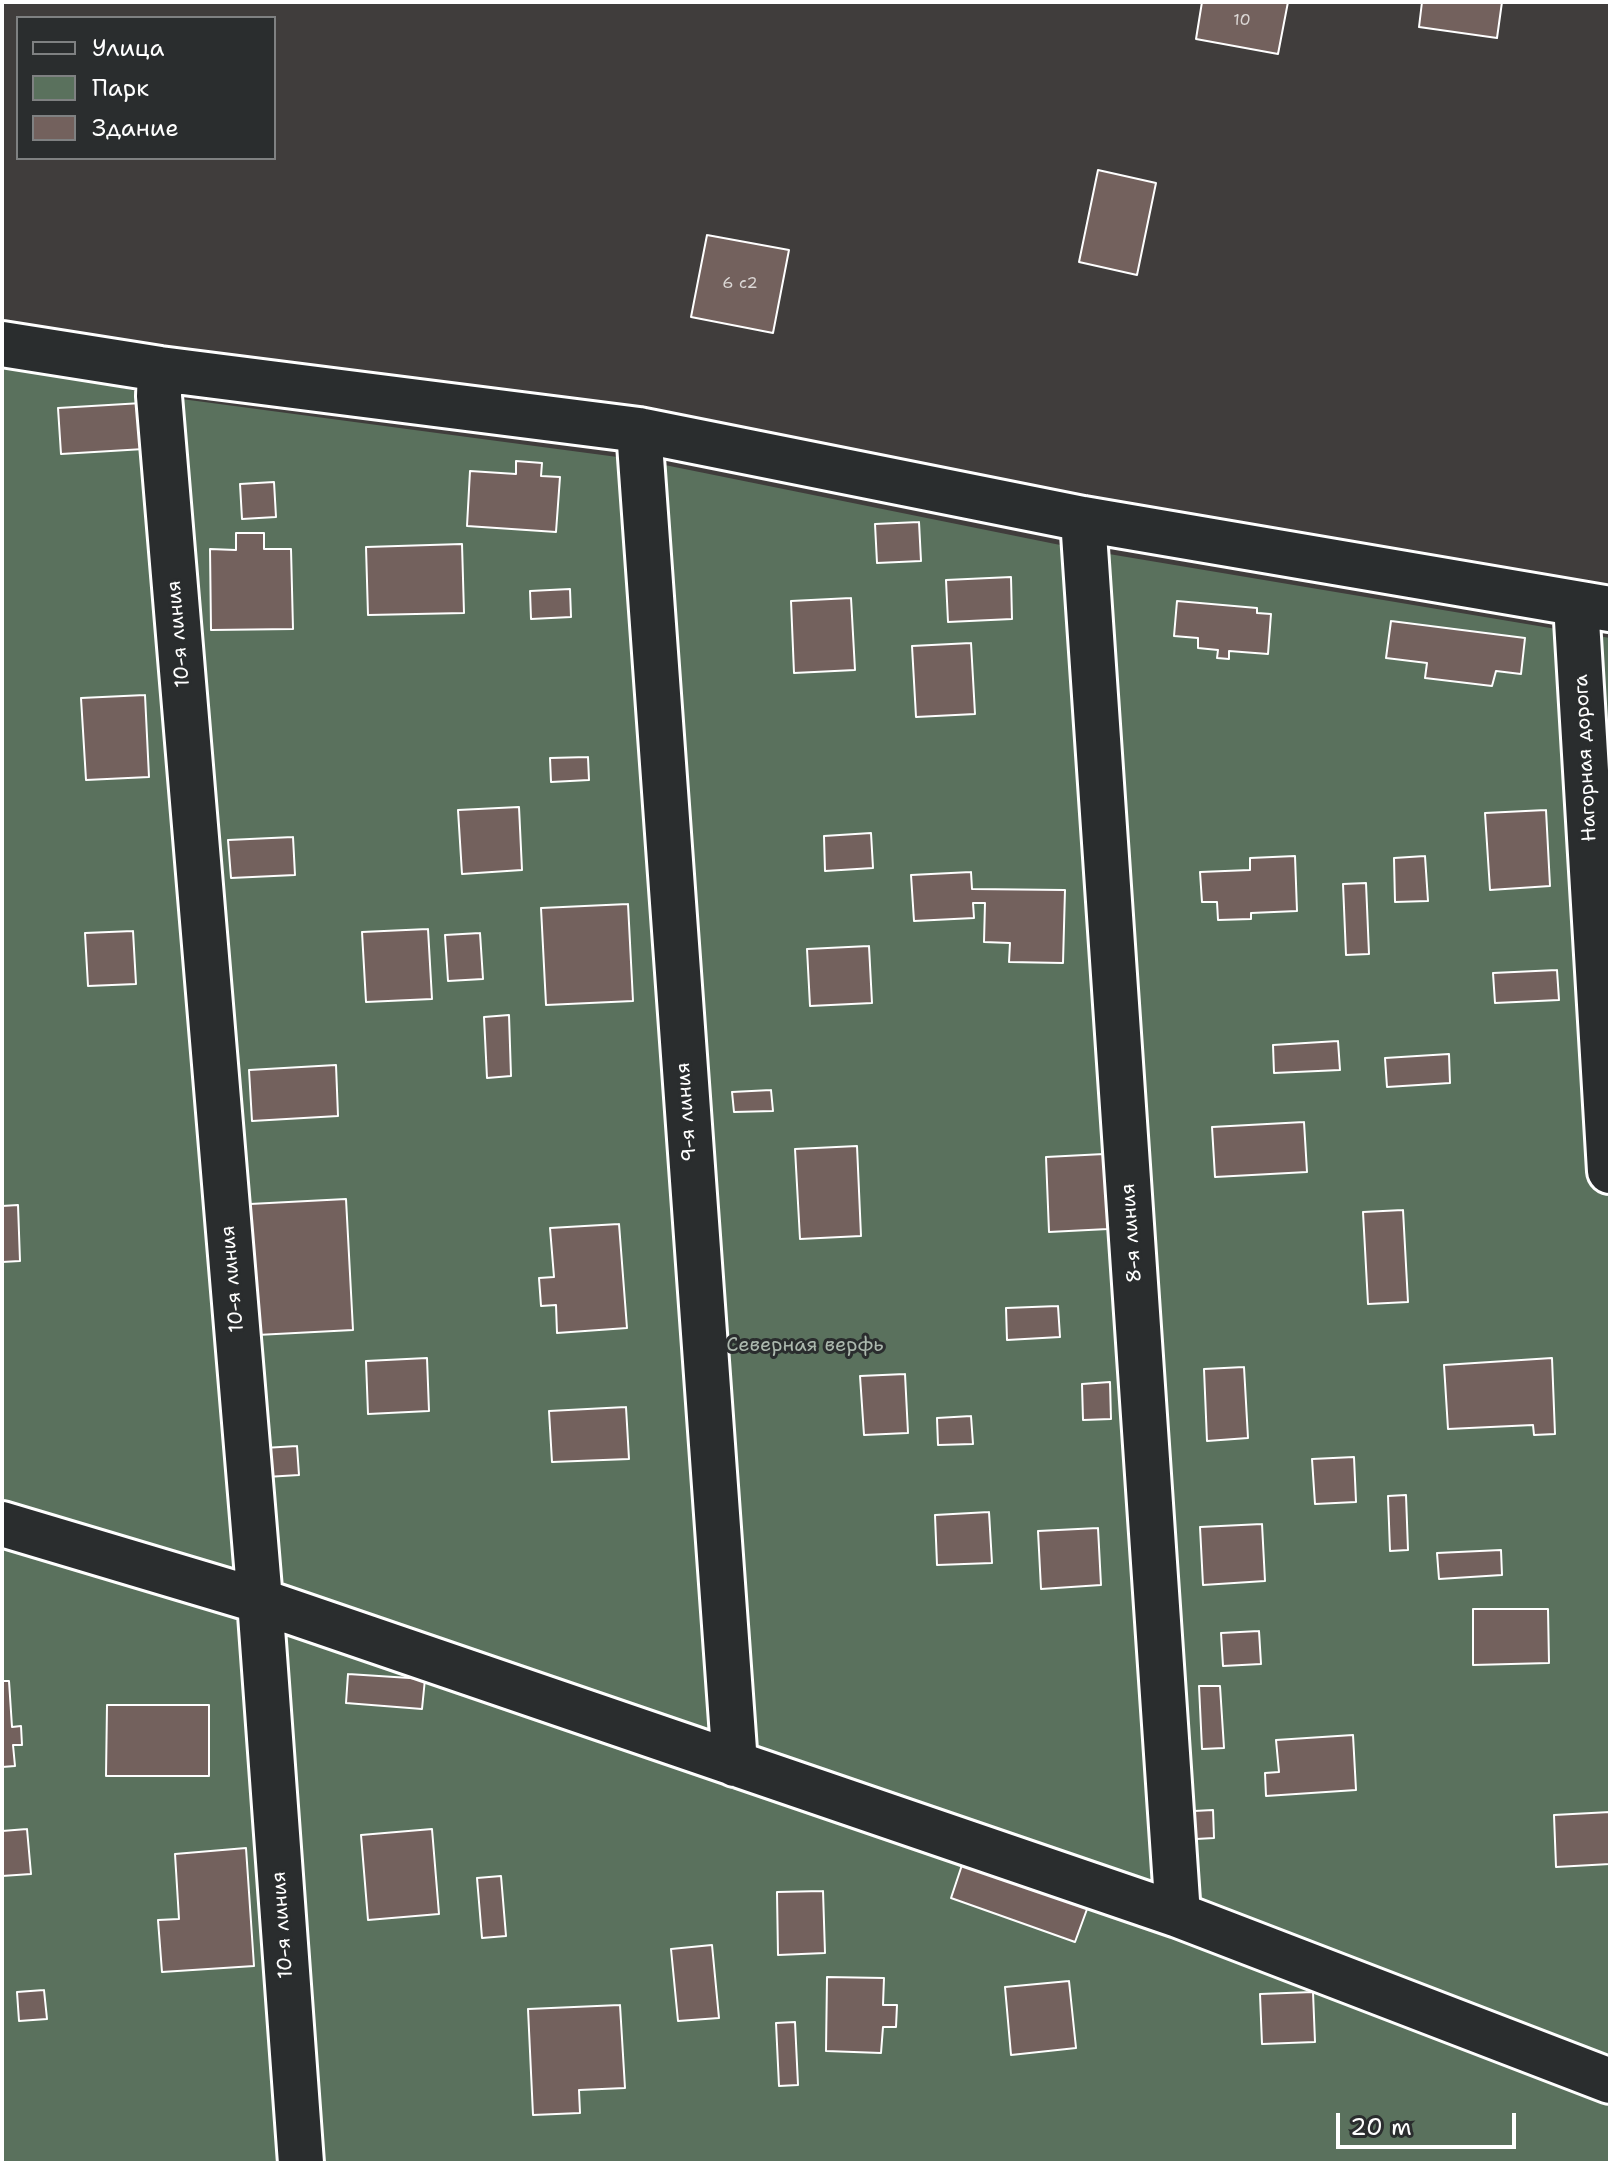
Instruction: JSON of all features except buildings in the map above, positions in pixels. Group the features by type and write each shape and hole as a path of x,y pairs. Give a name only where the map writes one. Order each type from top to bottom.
{"street":[{"path":"2,344 160,383 639,445 1084,535 1588,615"},
{"name":"10-я линия","path":"160,383 260,1601 301,2163"},
{"name":"9-я линия","path":"639,445 735,1764"},
{"name":"8-я линия","path":"1084,535 1178,1915"},
{"name":"Нагорная дорога","path":"1588,615 1610,1171"},
{"path":"2,1524 260,1601 1178,1915 1610,2081"}],"green space":[{"name":"Северная верфь","path":"2,362 159,396 640,460 1085,550 1610,638 1610,2163 2,2163"}]}
